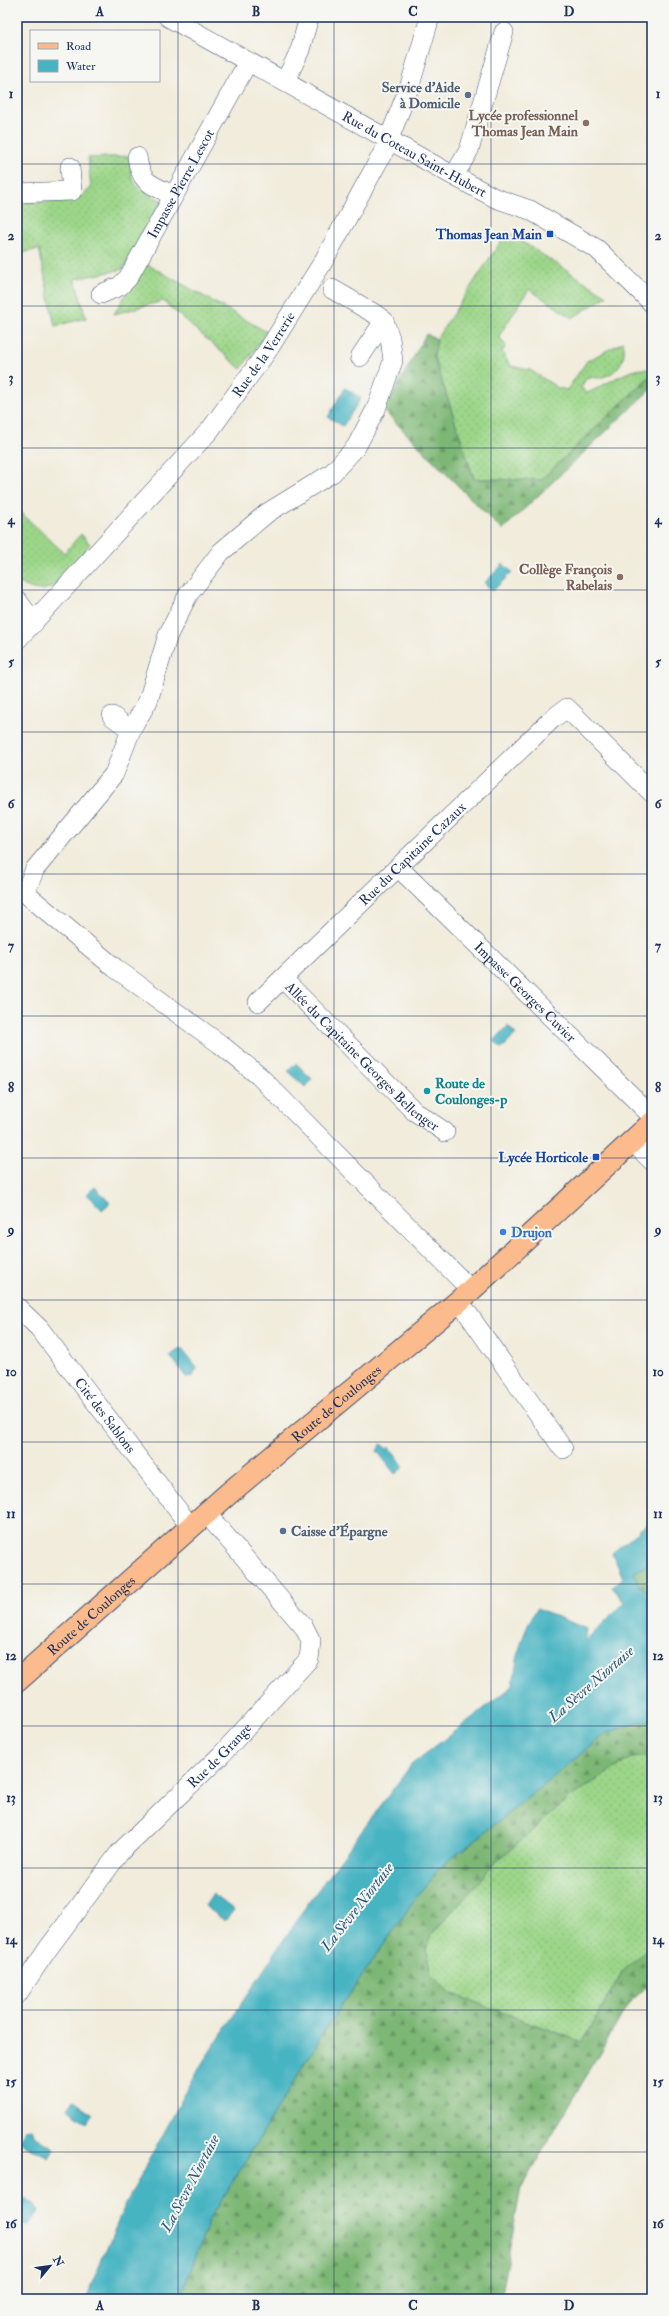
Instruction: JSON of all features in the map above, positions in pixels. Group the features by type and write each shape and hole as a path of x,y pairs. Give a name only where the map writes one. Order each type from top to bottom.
{"main road":[{"name":"Route de Coulonges","path":"17,1681 198,1520 465,1295 652,1123"}],"street":[{"name":"Rue du Coteau Saint-Hubert","path":"168,17 344,116 390,139 454,176 495,198 530,210 597,249 652,303"},
{"path":"285,82 300,50 309,17"},
{"name":"Rue de la Verrerie","path":"17,640 210,430 268,350 319,268 390,139 410,85 430,17"},
{"path":"454,176 469,150 504,32"},
{"name":"Impasse Pierre Lescot","path":"101,294 120,286 128,278 248,62"},
{"path":"137,157 139,172 148,183 173,195"},
{"path":"17,193 72,190 70,167"},
{"path":"597,249 630,269 652,288"},
{"path":"332,289 375,314 384,321 390,338 393,362 376,409 356,447 332,473 268,513 221,552 188,596 168,635 148,701 131,730 114,774 35,869 25,893 115,968 220,1044 259,1076 465,1295 563,1449"},
{"path":"360,357 384,321"},
{"path":"17,600 34,623"},
{"name":"Rue du Capitaine Cazaux","path":"258,1002 399,868 552,719 567,708 652,793"},
{"path":"112,716 131,730"},
{"name":"Impasse Georges Cuvier","path":"399,868 652,1116"},
{"name":"Allée du Capitaine Georges Bellenger","path":"282,979 414,1111 445,1132"},
{"path":"632,1140 652,1161"},
{"name":"Cité des Sablons","path":"17,1307 39,1328 198,1520"},
{"name":"Rue de Grange","path":"17,1995 47,1950 120,1852 221,1755 309,1659 311,1641 304,1627 198,1520"}],"green space":[{"path":"130,156 130,167 133,181 140,189 162,201 124,269 75,279 86,318 55,326 39,249 17,254 17,203 77,200 91,188 88,158"},
{"path":"507,232 607,296 572,318 529,289 499,336 506,346 502,352 511,366 530,370 558,388 567,390 587,361 623,342 623,359 617,368 613,372 601,378 587,377 581,388 587,393 628,372 645,369 652,371 652,374 541,480 474,479 434,357 437,338"},
{"path":"145,263 267,332 241,369 163,301 114,314"},
{"path":"426,334 437,339 434,357 474,479 541,480 652,374 652,388 502,530 384,411"},
{"path":"17,509 64,553 81,534 90,544 68,574 60,582 51,587 41,590 30,588 17,581"},
{"path":"652,1521 652,1624 628,1569 639,1530"},
{"path":"652,1721 652,1756 631,1758 570,1797 494,1864 432,1934 426,1951 431,1974 450,1993 582,2042 624,1969 652,1946 652,1982 629,2003 521,2188 500,2299 180,2299 209,2221 327,2027 420,1892 442,1866 534,1793 606,1733 641,1722"},
{"path":"652,1756 652,1946 624,1969 582,2042 450,1993 431,1974 426,1951 432,1934 494,1864 570,1797 631,1758"}],"water":[{"path":"345,388 361,398 343,426 328,417"},
{"path":"503,564 512,572 493,591 484,583"},
{"path":"508,1026 516,1034 502,1049 494,1041"},
{"path":"296,1063 312,1079 305,1087 288,1071"},
{"path":"95,1187 110,1203 102,1210 87,1194"},
{"path":"181,1348 197,1368 193,1376 186,1377 170,1356"},
{"path":"381,1444 387,1449 389,1447 404,1467 395,1474 377,1451"},
{"name":"La Sèvre Niortaise","path":"652,1521 652,1563 634,1572 639,1586 652,1593 652,1721 641,1722 606,1733 534,1793 442,1866 420,1892 327,2027 209,2221 180,2299 87,2299 92,2282 126,2203 199,2068 306,1906 411,1765 513,1686 523,1636 537,1608 587,1629 586,1641 624,1602 612,1587 623,1578 612,1553"},
{"path":"213,1894 234,1910 225,1921 205,1906"},
{"path":"73,2100 93,2114 87,2123 67,2109"},
{"path":"31,2129 34,2133 33,2135 54,2148 48,2158 19,2141 25,2130"},
{"path":"25,2198 33,2203 38,2210 29,2225 17,2225 17,2206 19,2207"}],"place":[{"name":"Service d'Aide à Domicile","path":"468,95"},
{"name":"Lycée professionnel Thomas Jean Main","path":"586,123"},
{"name":"Thomas Jean Main","path":"550,234"},
{"name":"Collège François Rabelais","path":"620,577"},
{"name":"Route de Coulonges-p","path":"427,1091"},
{"name":"Lycée Horticole","path":"596,1157"},
{"name":"Drujon","path":"503,1232"},
{"name":"Caisse d'Épargne","path":"283,1531"}]}
